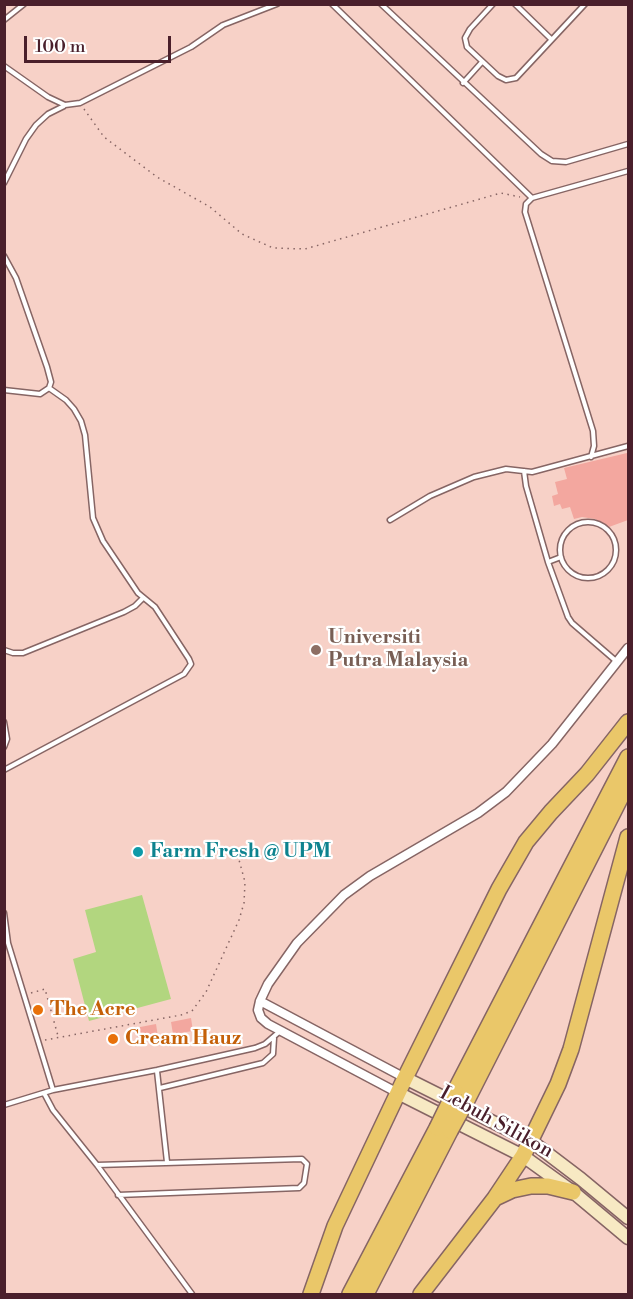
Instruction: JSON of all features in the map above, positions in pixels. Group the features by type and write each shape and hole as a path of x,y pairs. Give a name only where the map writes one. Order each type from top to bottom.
{"highway":[{"path":"311,1294 335,1226 405,1078 499,889 526,842 587,774 628,722"},
{"path":"366,1294 443,1130 628,757"},
{"path":"461,1095 628,783"},
{"path":"421,1294 495,1198 524,1156 558,1084 571,1049 628,837"},
{"path":"350,1294 443,1130"},
{"path":"495,1198 512,1190 531,1186 548,1186 573,1192"}],"street":[{"path":"398,1093 276,1035 261,1018 258,1010 268,984 297,943 344,895 369,876 477,813 506,792 552,744 628,648"},
{"path":"260,1001 405,1078"},
{"name":"Lebuh Silikon","path":"405,1078 531,1141 628,1218"},
{"name":"Lebuh Silikon","path":"398,1093 524,1156 573,1192 628,1238"}],"lane":[{"path":"4,20 24,4"},
{"path":"4,183 26,139 48,114 65,105 80,103 191,47 223,25 277,4"},
{"path":"332,4 532,198"},
{"path":"381,4 541,154 552,161 566,162 628,144"},
{"path":"493,4 470,29 465,38 467,47 498,76 506,80 516,78 585,4"},
{"path":"515,4 552,40"},
{"path":"464,83 482,62"},
{"path":"4,66 48,97 65,105"},
{"path":"591,457 594,446 593,431 525,212 526,204 532,198 628,171"},
{"path":"4,256 16,278 51,382 49,388 40,394 4,390"},
{"path":"4,770 103,719 189,670 190,664 155,607 143,598 129,581 103,540 93,518 85,435 81,421 66,400 49,388"},
{"path":"390,520 430,496 474,477 495,471 544,469 628,446"},
{"path":"524,471 526,486 548,562 568,617 618,662"},
{"path":"596,523 605,527 612,534 616,543 614,562 600,576 581,577 572,573 565,566 561,557 560,547 563,538 568,530 577,524 596,523"},
{"path":"548,562 561,557"},
{"path":"4,650 23,653 124,612 143,598"},
{"path":"4,722 8,739 4,747"},
{"path":"4,913 6,943 24,994 52,1090"},
{"path":"4,1105 52,1090 255,1048 276,1035"},
{"path":"160,1088 263,1063 273,1054 276,1035"},
{"path":"157,1070 167,1162"},
{"path":"44,1093 53,1110 97,1165 192,1294"},
{"path":"97,1165 302,1159 307,1164 304,1183 299,1188 118,1195"}],"path":[{"path":"80,103 104,137 157,177 210,207 242,234 273,248 305,249 501,193 532,198"},
{"path":"38,1042 192,1011 206,992 239,920 244,903 245,882 236,845"},
{"path":"4,852 9,850"},
{"path":"24,994 45,989 58,1037"}],"shaded area":[{"name":"Universiti Putra Malaysia","path":"5,5 628,5 628,1294 5,1294"}],"green space":[{"path":"142,895 171,999 89,1021 73,959 96,952 85,910"}],"building":[{"path":"627,453 628,520 609,527 595,519 582,517 574,519 570,507 562,509 560,504 554,506 552,496 558,494 555,482 567,479 564,468"},
{"path":"191,1018 193,1031 173,1034 171,1022"},
{"path":"156,1024 158,1037 138,1041 135,1028"}],"place":[{"name":"Universiti Putra Malaysia","path":"316,650"},
{"name":"Farm Fresh @ UPM","path":"138,852"},
{"name":"The Acre","path":"38,1010"},
{"name":"Cream Hauz","path":"113,1039"}]}
